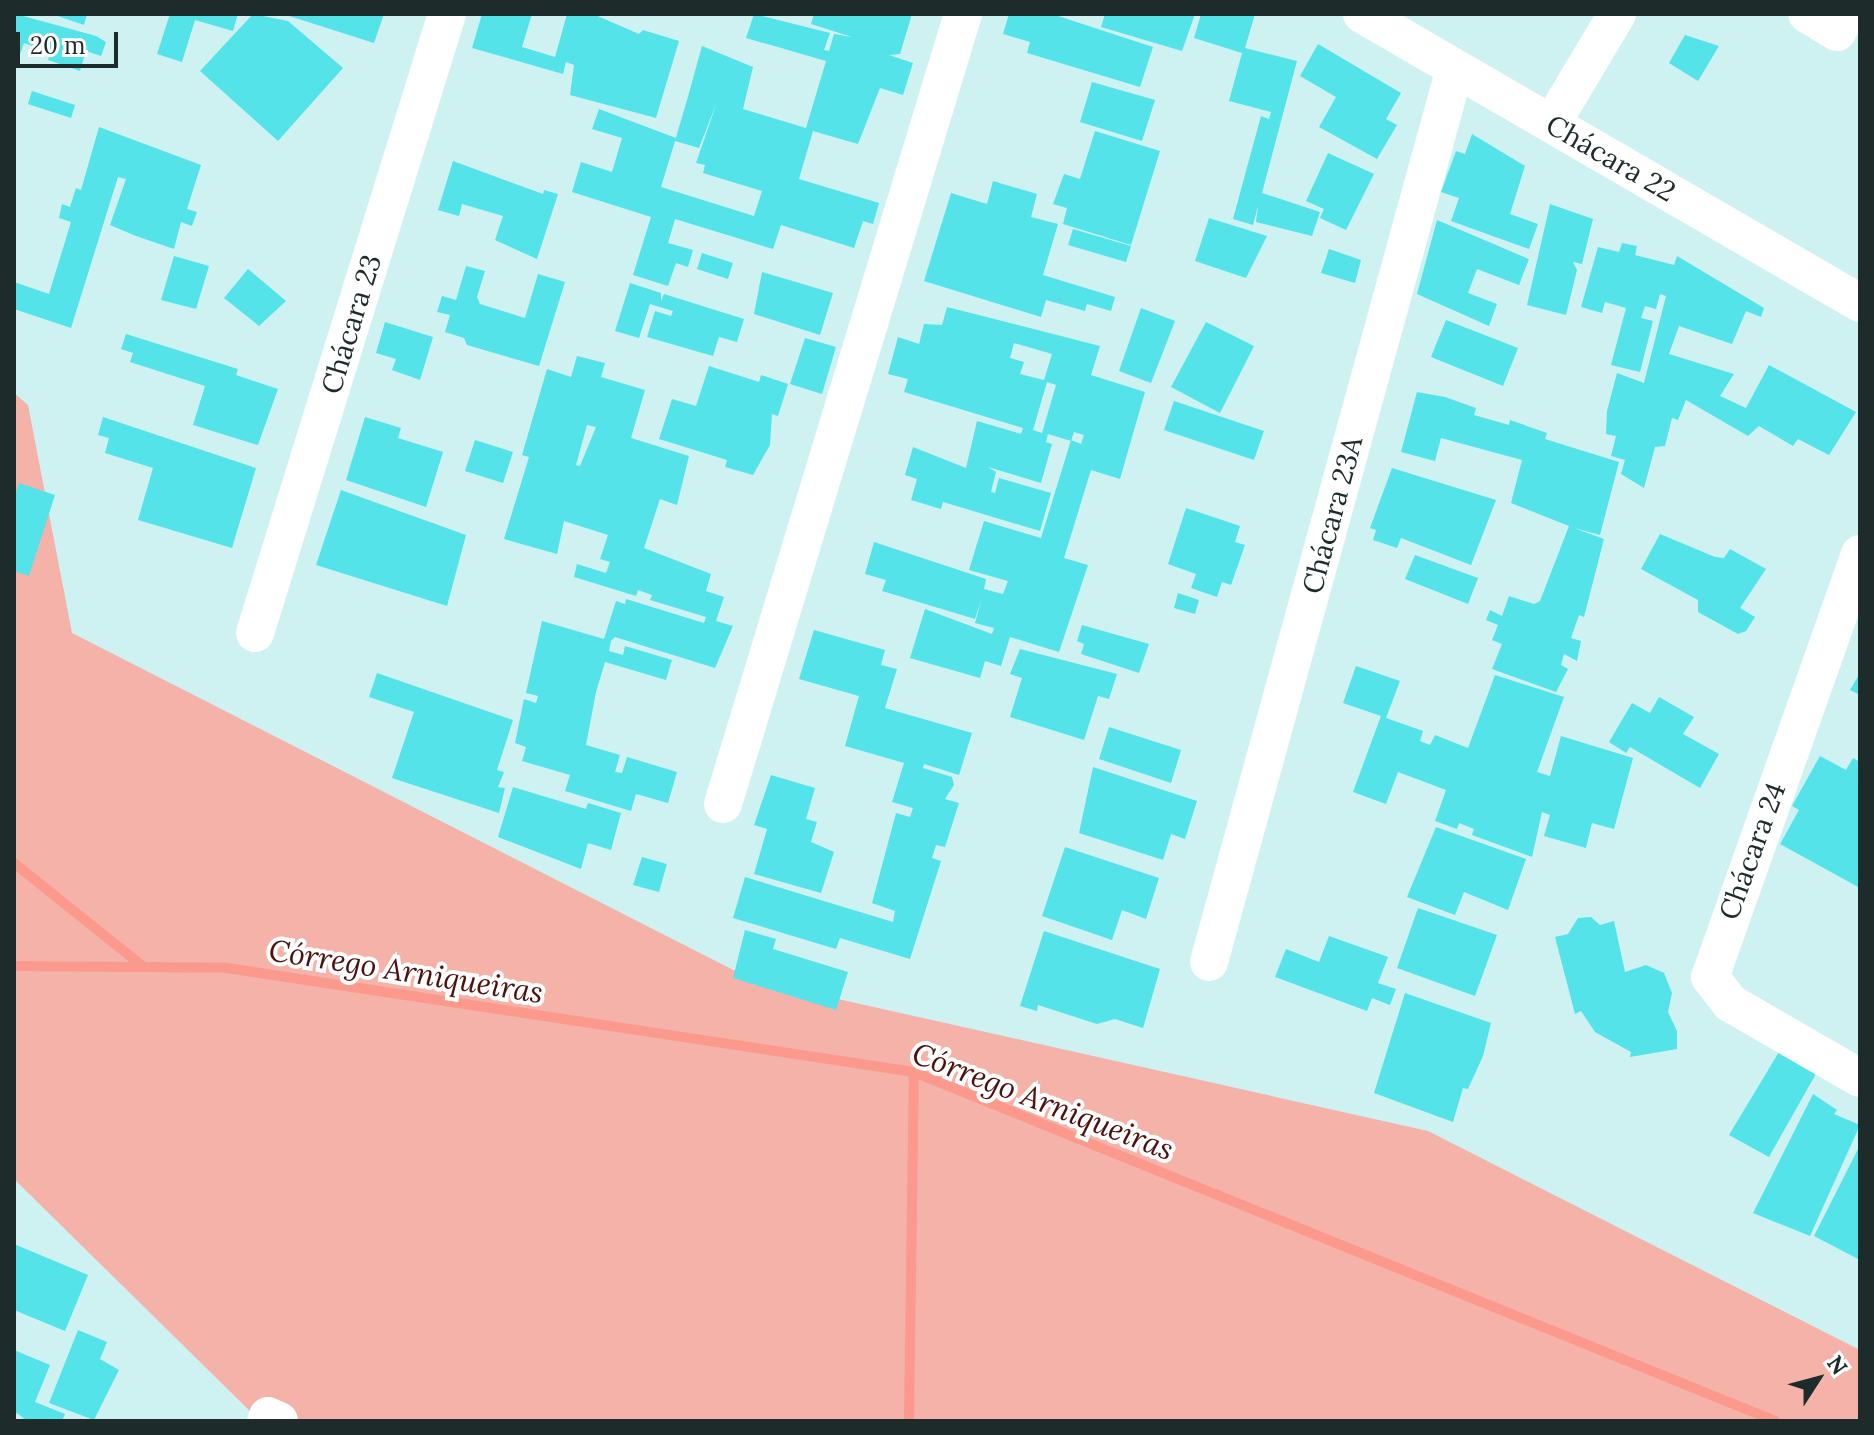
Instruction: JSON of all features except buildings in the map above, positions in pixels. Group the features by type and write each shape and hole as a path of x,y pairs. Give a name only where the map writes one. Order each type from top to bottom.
{"street":[{"name":"Chácara 23","path":"255,633 447,14"},
{"path":"723,804 963,14"},
{"name":"Chácara 22","path":"1362,14 1860,303"},
{"path":"1552,123 1617,14"},
{"path":"1807,14 1837,32 1848,14"},
{"name":"Chácara 23A","path":"1209,962 1455,68"},
{"name":"Chácara 24","path":"1860,554 1710,977 1730,1003 1860,1078"},
{"path":"266,1421 268,1416 279,1421"}],"shaded area":[{"path":"14,393 28,405 72,633 753,980 1428,1131 1860,1350 1860,1421 260,1421 14,1179"}],"waterway":[{"path":"14,863 144,967"},
{"name":"Córrego Arniqueiras","path":"14,966 227,968 914,1072 1775,1421"},
{"path":"909,1421 914,1072"}]}
